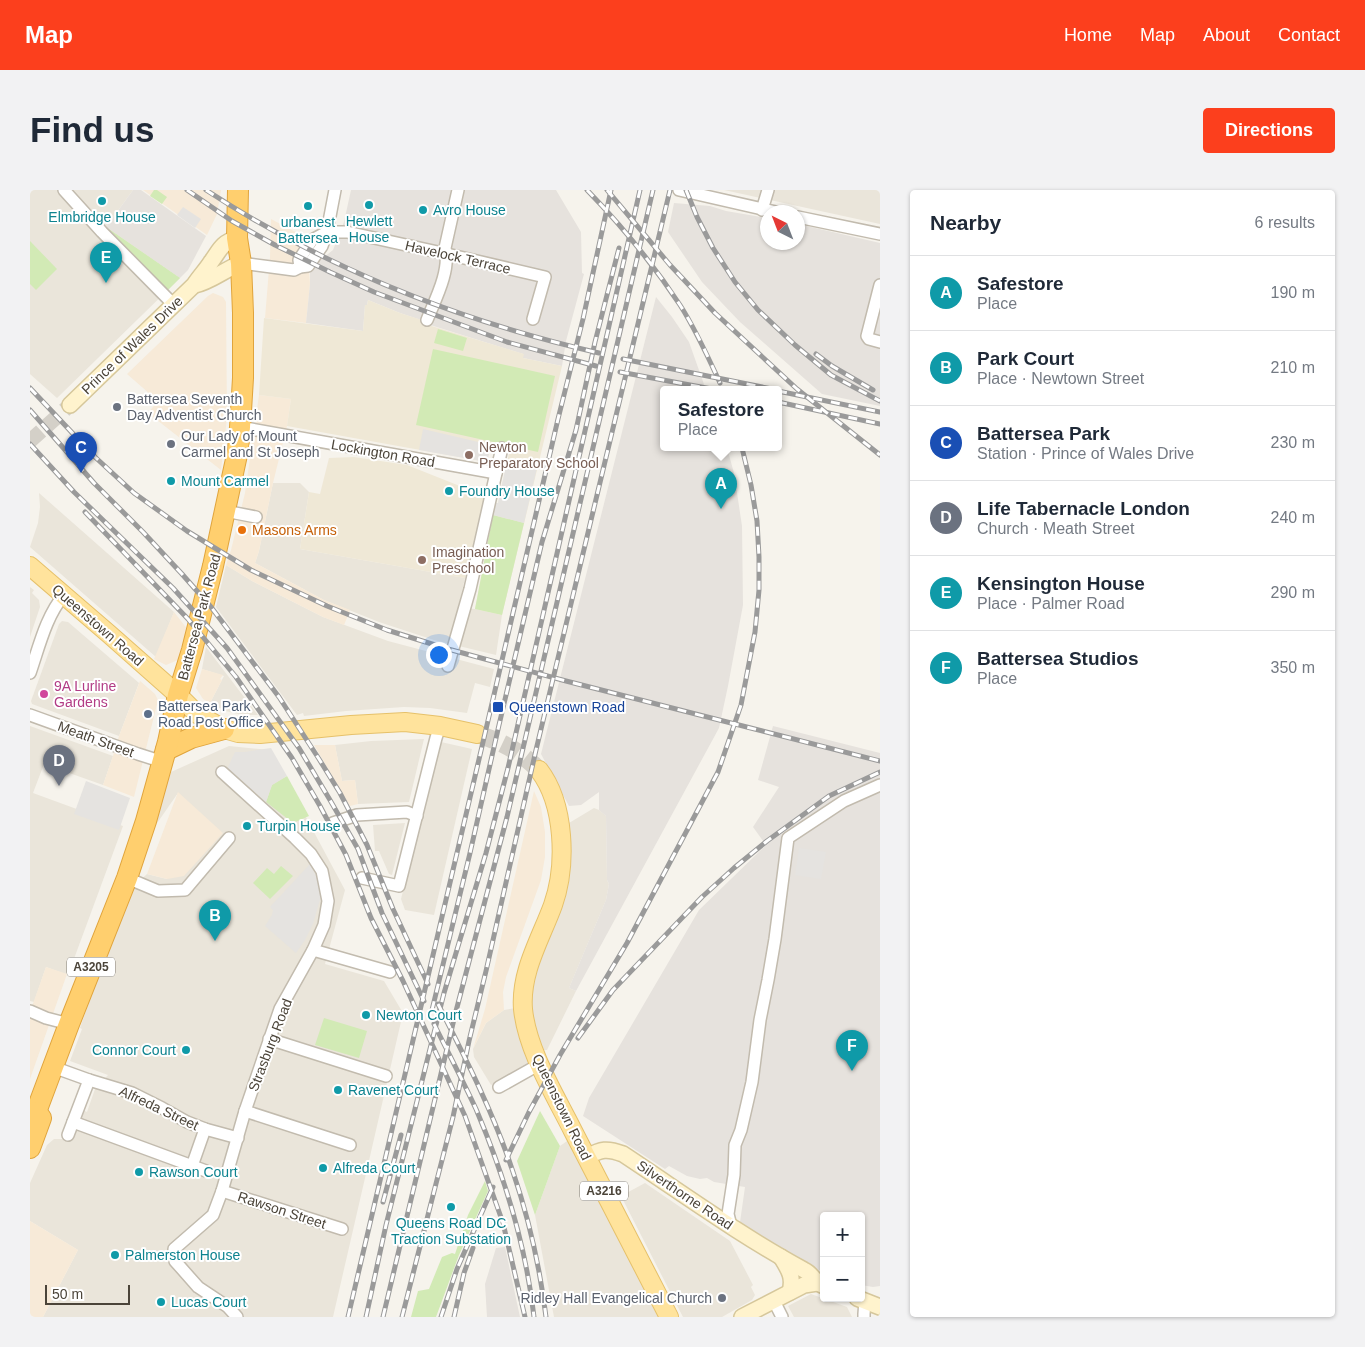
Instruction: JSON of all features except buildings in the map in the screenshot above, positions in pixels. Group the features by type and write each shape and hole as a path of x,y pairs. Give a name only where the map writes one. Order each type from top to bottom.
{"highway":[{"name":"Battersea Park Road","path":"30,1148 41,1118 33,1114 127,878 146,821 178,695 194,642 225,511 238,450 243,378 241,263 237,238 238,190"},
{"path":"164,756 191,738 224,730"}],"main road":[{"name":"Prince of Wales Drive","path":"70,405 194,286 220,247 227,241 237,238"},
{"name":"Prince of Wales Drive","path":"194,286 202,284 241,263"},
{"name":"Queenstown Road","path":"30,566 178,695 197,714 224,730 260,734 399,722 440,726 477,734"},
{"name":"Queenstown Road","path":"539,770 549,786 557,807 562,854 556,895 528,968 524,988 524,1018 540,1064 669,1317"},
{"name":"Silverthorne Road","path":"587,1157 599,1150 613,1150 623,1154 731,1226 809,1272 820,1285"},
{"path":"781,1257 790,1272 792,1283 790,1292"},
{"path":"742,1317 804,1285 820,1285"},
{"path":"865,1301 880,1307"}],"street":[{"path":"64,190 102,232 174,304"},
{"path":"241,263 294,270 308,266 322,246 327,232 335,190"},
{"path":"427,320 447,264 445,248 458,190"},
{"path":"679,190 760,210"},
{"path":"764,205 768,190"},
{"path":"805,218 880,234"},
{"name":"Havelock Terrace","path":"327,232 347,232 545,277 533,319"},
{"path":"875,341 867,336 880,285"},
{"name":"Lockington Road","path":"240,427 496,473"},
{"path":"448,666 470,589 502,448"},
{"path":"225,511 256,517"},
{"path":"30,673 49,620 57,603 64,595"},
{"name":"Meath Street","path":"30,715 138,754 164,756"},
{"path":"362,878 399,886 440,726"},
{"name":"Strasburg Road","path":"222,772 296,838 311,854 322,871 328,901 324,925 313,950 280,1009 245,1111 222,1191 212,1215 174,1249 175,1262 198,1287 228,1307 237,1317"},
{"path":"731,1226 728,1214 734,1175 735,1146 741,1130 752,1082 760,1020 775,940 788,838 844,801 880,785"},
{"path":"333,823 358,815 407,812 417,816"},
{"path":"127,878 158,891 185,890 229,838"},
{"path":"313,950 390,972"},
{"path":"30,1012 69,1024"},
{"path":"269,1039 386,1076"},
{"path":"498,1087 540,1064"},
{"name":"Alfreda Street","path":"53,1067 132,1093 187,1122 238,1138"},
{"path":"68,1135 89,1080"},
{"path":"245,1111 350,1145"},
{"path":"73,1122 206,1171"},
{"path":"192,1166 205,1129"},
{"name":"Rawson Street","path":"222,1191 342,1229"},
{"path":"774,1301 782,1317"},
{"path":"861,1302 864,1317"}],"shaded area":[{"path":"30,190 133,190 106,227 180,278 57,398 30,374"},
{"path":"133,190 141,190 206,236 188,270 180,278 106,227"},
{"path":"143,190 221,190 217,214 207,235"},
{"path":"351,190 556,190 581,232 582,273 584,274 566,341 562,366 523,358 523,354 424,323 424,321 368,300 367,305 365,305 363,331 306,323 310,268 333,250 344,222"},
{"path":"724,190 880,190 880,224 805,208 805,205 793,205"},
{"path":"674,203 710,206 726,211 760,217 760,250 805,250 805,226 880,243 880,406 822,394 740,322 702,282 668,232"},
{"path":"183,207 201,219 195,228 177,215"},
{"path":"271,219 307,238 310,284 306,323 265,318"},
{"path":"213,293 223,297 226,302 227,418 221,470 148,413 158,401 127,374"},
{"path":"656,297 689,342 705,386 660,386 660,451 728,451 734,473 742,526 743,605 719,728 576,991 569,988 606,900 609,884 607,880 606,816 599,810 599,792 581,805 569,806 541,754"},
{"name":"Newton Preparatory School","path":"368,300 425,321 425,324 524,354 523,358 562,366 502,615 475,609 493,515 496,503 498,503 510,449 491,445 487,462 287,426 291,399 259,395 264,318 363,331 365,305 367,305"},
{"path":"259,395 291,399 287,426 255,563 324,600 350,610 344,625 323,617 252,581 226,565 245,493"},
{"path":"423,429 491,445 487,462 419,450"},
{"path":"354,457 407,465 485,496 465,578 300,549 309,492 320,494 329,458"},
{"path":"507,461 537,468 524,523 493,515 496,503 498,503"},
{"path":"273,483 300,483 309,492 300,549 465,578 458,608 475,609 502,615 496,655 434,640 379,622 324,600 255,563"},
{"path":"39,493 174,612 156,657 30,547 38,523"},
{"path":"226,565 252,581 323,617 388,641 494,669 490,687 475,683 467,713 404,707 304,716 303,713 297,715 216,607"},
{"path":"30,587 34,590 32,593 39,600 40,607 30,637"},
{"path":"174,612 188,630 178,660 166,665 154,659"},
{"path":"62,621 68,622 139,683 119,736 32,704 31,701 59,624"},
{"path":"206,647 258,715 242,715 226,711 210,703 224,676 202,669"},
{"path":"202,669 223,675 210,703 203,699 196,688"},
{"path":"140,681 155,694 158,700 134,797 103,785"},
{"path":"30,726 113,756 103,785 44,764 33,793 123,826 68,975 46,967 34,1002 30,1001"},
{"path":"773,726 880,753 880,1286 865,1286 865,1212 820,1212 820,1271 810,1267 740,1222 745,1187 714,1182 707,1178 700,1179 687,1176 669,1166 665,1169 583,1116 589,1098 699,910 766,845 753,827 779,787 758,780"},
{"path":"424,739 409,802 358,804 355,780 342,781 335,745 371,741"},
{"path":"441,742 472,749 434,915 405,910 401,899"},
{"path":"314,745 335,745 342,781 355,780 358,804 350,806"},
{"path":"229,746 270,750 345,890 325,964 384,981 403,1013 333,1317 43,1317 78,1250 30,1221 30,1183 47,1145 54,1139 65,1139 80,1109 87,1112 95,1089 108,1075 70,1061 82,1029 80,1028 132,888 147,874 167,879 178,793 153,829 171,772"},
{"path":"271,748 287,776 272,785 266,802 227,769 235,752"},
{"path":"86,781 130,798 119,830 74,814"},
{"path":"534,791 541,807 545,832 545,857 541,880 506,977 503,992 504,1010 486,1023 473,1049 485,1009"},
{"path":"178,792 223,833 184,876 167,879 147,874"},
{"path":"594,808 606,816 607,880 609,884 606,900 569,988 576,991 547,1050 538,1050 526,995 569,823"},
{"path":"405,823 392,875 389,874 379,851 375,851 373,825"},
{"path":"799,848 826,852 821,879 795,875"},
{"path":"310,864 318,880 321,896 313,924 296,953 265,926 272,915 273,910 270,907"},
{"path":"46,967 67,974 30,1079 30,1012"},
{"path":"516,1008 536,1063 491,1085 474,1057 473,1049 486,1023 504,1010"},
{"path":"570,1139 661,1317 554,1317 535,1215 560,1146"},
{"path":"645,1183 730,1241 753,1285 751,1287 755,1295 752,1300 722,1317 683,1317 621,1196"},
{"path":"30,1221 78,1250 43,1317 30,1317"},
{"path":"505,1247 520,1317 487,1317 485,1284 496,1248"},
{"path":"811,1294 820,1297 820,1302 833,1302 847,1307 852,1317 794,1317 788,1306"}],"green space":[{"path":"154,190 167,197 162,204 150,196"},
{"path":"106,227 180,278 165,293 103,231"},
{"path":"30,241 57,269 36,290 30,284"},
{"path":"438,329 467,338 463,351 434,343"},
{"path":"433,349 555,376 538,452 416,425"},
{"path":"493,515 524,523 502,615 475,609"},
{"path":"287,776 309,816 293,823 266,802 272,785"},
{"path":"281,866 293,876 270,899 253,883 267,868 274,874"},
{"path":"324,1018 367,1031 359,1058 315,1045"},
{"path":"540,1111 560,1146 535,1215 517,1161"},
{"path":"485,1181 488,1191 459,1255 436,1317 411,1317 418,1291 429,1289 442,1257 452,1253 455,1254 468,1215"}],"tunnel":[{"path":"30,441 70,405"},
{"path":"477,734 495,740 510,748 525,757 539,770"}],"railway":[{"path":"187,190 232,221 275,245 374,292 507,342 596,366"},
{"path":"206,190 298,244 395,289 496,325 599,353"},
{"path":"587,190 636,245 670,290 691,324 720,383"},
{"path":"607,190 670,265 715,313 797,389 880,455"},
{"path":"348,1317 583,319 611,190"},
{"path":"366,1317 386,1225 444,993 486,853 508,768 640,190"},
{"path":"383,1317 455,1015 507,817 653,190"},
{"path":"402,1317 453,1117 536,750 670,190"},
{"path":"686,190 713,248 735,282 758,310 795,345 831,375 880,401"},
{"path":"432,1010 542,542 576,430 595,342 619,248"},
{"path":"816,354 832,366 873,390"},
{"path":"623,359 757,386"},
{"path":"620,372 695,386"},
{"path":"30,388 95,457 134,493 187,531 251,570 327,606 387,630 448,649 880,761"},
{"path":"782,392 880,412"},
{"path":"782,403 880,424"},
{"path":"30,410 94,483 143,532 211,607 279,697 340,793 367,845 393,909 428,984"},
{"path":"30,444 74,492 173,588 227,648 299,748 358,849 382,913 424,1001"},
{"path":"506,1160 560,1055 627,943 718,772 741,705 755,632 759,590 757,521 743,451"},
{"path":"85,512 188,619 236,677 292,758 320,806 346,855 371,918 403,981 465,1116 503,1223 525,1317"},
{"path":"578,1038 613,990 702,897 734,868 767,841 829,796 880,772"},
{"path":"438,1004 488,1108 513,1172 533,1244 541,1280 546,1317"},
{"path":"434,1024 476,1109 505,1185 526,1264 534,1317"},
{"path":"383,1202 401,1135"},
{"path":"441,1317 457,1269 493,1187"},
{"path":"454,1317 464,1273 473,1248"}],"place":[{"name":"Elmbridge House","path":"102,201"},
{"name":"Hewlett House","path":"369,205"},
{"name":"urbanest Battersea","path":"308,206"},
{"name":"Avro House","path":"423,210"},
{"name":"Kensington House","path":"106,283"},
{"name":"Battersea Seventh Day Adventist Church","path":"117,407"},
{"name":"Our Lady of Mount Carmel and St Joseph","path":"171,444"},
{"name":"Newton Preparatory School","path":"469,455"},
{"name":"Battersea Park","path":"81,473"},
{"name":"Mount Carmel","path":"171,481"},
{"name":"Foundry House","path":"449,491"},
{"name":"Safestore","path":"721,509"},
{"name":"Masons Arms","path":"242,530"},
{"name":"Imagination Preschool","path":"422,560"},
{"name":"9A Lurline Gardens","path":"44,694"},
{"name":"Queenstown Road","path":"498,707"},
{"name":"Battersea Park Road Post Office","path":"148,714"},
{"name":"Life Tabernacle London","path":"59,786"},
{"name":"Turpin House","path":"247,826"},
{"name":"Park Court","path":"215,941"},
{"name":"Newton Court","path":"366,1015"},
{"name":"Connor Court","path":"186,1050"},
{"name":"Battersea Studios","path":"852,1071"},
{"name":"Ravenet Court","path":"338,1090"},
{"name":"Alfreda Court","path":"323,1168"},
{"name":"Rawson Court","path":"139,1172"},
{"name":"Queens Road DC Traction Substation","path":"451,1207"},
{"name":"Palmerston House","path":"115,1255"},
{"name":"Ridley Hall Evangelical Church","path":"722,1298"},
{"name":"Lucas Court","path":"161,1302"}]}
